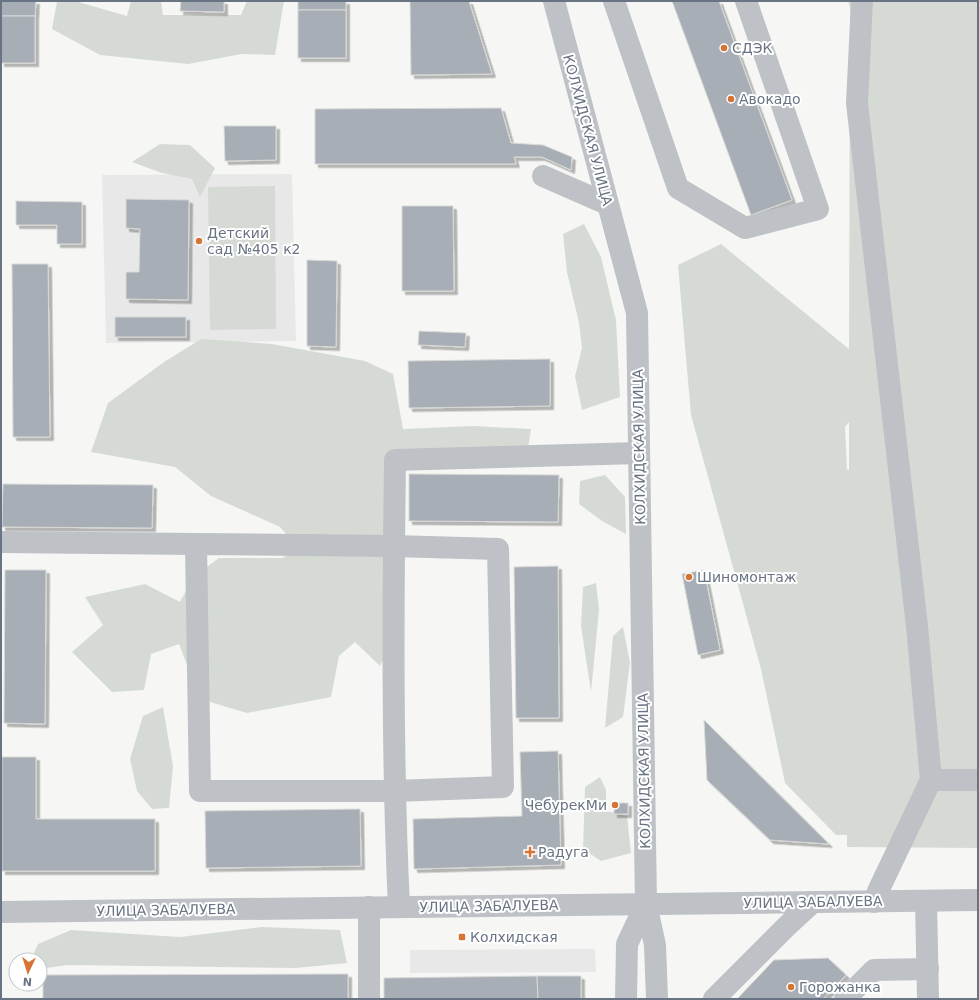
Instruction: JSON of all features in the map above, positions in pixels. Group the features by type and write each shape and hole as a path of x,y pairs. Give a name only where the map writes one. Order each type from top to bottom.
{"street":[{"name":"КОЛХИДСКАЯ УЛИЦА","path":"554,1 637,313 646,904 656,945 657,999"},
{"path":"614,1 678,188 745,228 818,209 746,1"},
{"path":"862,1 858,103 917,626 931,780 878,889 874,902"},
{"path":"543,176 607,204"},
{"path":"399,907 394,791 395,460 640,453"},
{"path":"1,542 394,546 498,549 503,787 394,791 200,791 196,544"},
{"path":"931,780 978,780"},
{"name":"УЛИЦА ЗАБАЛУЕВА","path":"1,912 978,900"},
{"path":"926,901 928,999"},
{"path":"714,999 813,902"},
{"name":"КОЛХИДСКАЯ УЛИЦА","path":"626,999 627,944 646,904"},
{"path":"369,908 369,999"},
{"path":"845,999 874,970 928,969"}],"shaded area":[{"path":"57,1 75,1 127,16 131,1 161,1 163,15 241,15 247,1 284,1 275,55 242,54 188,64 100,55 52,29"},
{"path":"848,1 978,1 978,848 847,847 847,835 836,835 785,783 761,669 691,415 678,265 721,244 849,349 850,8","holes":["849,422 849,470 847,469 845,427"]},
{"path":"160,144 190,145 215,168 200,197 192,179 162,173 132,162"},
{"name":"Детский сад №405 к2","path":"292,174 296,341 106,343 102,175"},
{"path":"275,186 276,329 210,330 208,187"},
{"path":"584,224 601,257 616,320 620,397 582,410 575,376 582,348 579,323 567,272 563,234"},
{"path":"201,339 272,344 365,361 393,374 403,429 473,426 531,429 528,448 395,469 394,576 398,629 380,666 355,642 339,656 331,697 247,713 200,699 179,644 151,654 144,690 112,692 72,652 103,625 85,597 145,584 180,602 193,577 219,558 282,558 299,549 280,527 211,496 175,467 91,452 108,403 164,362"},
{"path":"605,475 625,497 626,534 602,521 579,504 580,481"},
{"path":"596,583 599,610 591,692 581,626 583,587"},
{"path":"623,627 630,663 623,717 605,728 613,636"},
{"path":"163,707 173,766 169,808 152,809 137,791 130,759 143,716"},
{"path":"600,777 606,790 606,811 627,816 631,853 601,861 583,849 585,787"},
{"path":"262,927 340,930 347,963 296,968 67,965 48,968 48,952 34,952 38,944 71,930 180,937"},
{"path":"595,949 596,972 410,973 410,950"}],"building":[{"path":"1,1 36,1 35,16 1,16"},
{"path":"181,1 224,1 224,12 180,11"},
{"path":"298,1 346,1 346,10 298,10"},
{"path":"410,1 469,1 492,74 411,75"},
{"path":"672,1 719,1 792,200 751,215"},
{"path":"298,10 346,10 346,58 298,58"},
{"path":"1,16 35,16 35,63 1,63"},
{"path":"501,108 511,143 543,145 572,157 571,170 542,157 514,157 516,164 315,164 315,109"},
{"path":"224,126 276,126 276,160 225,161"},
{"path":"126,199 189,200 188,300 126,299 126,272 139,272 140,229 126,228"},
{"path":"16,201 82,202 82,244 57,244 57,225 16,225"},
{"path":"402,206 453,206 454,291 402,291"},
{"path":"307,260 337,261 336,347 307,346"},
{"path":"12,264 48,264 50,437 13,437"},
{"path":"115,317 186,317 186,337 115,337"},
{"path":"419,331 466,333 465,347 418,345"},
{"path":"550,359 550,406 409,408 408,361"},
{"path":"409,474 559,475 558,522 409,521"},
{"path":"3,484 153,485 152,528 2,527"},
{"path":"558,566 559,718 516,718 514,567"},
{"path":"5,570 46,570 45,724 4,723"},
{"path":"704,570 720,650 698,655 682,574"},
{"path":"704,720 829,844 770,840 707,780"},
{"path":"558,751 561,865 414,869 413,819 522,816 520,752"},
{"path":"2,757 36,757 36,819 155,819 155,871 2,871"},
{"path":"614,803 628,803 628,814 614,814"},
{"path":"360,809 361,866 206,868 205,811"},
{"name":"Горожанка","path":"828,958 846,975 823,999 737,999 774,960"},
{"path":"348,974 348,999 43,999 43,992 48,992 48,975"},
{"path":"537,976 538,999 384,999 384,978"},
{"path":"537,976 581,976 581,999 538,999"}],"place":[{"name":"СДЭК","path":"724,48"},
{"name":"Авокадо","path":"731,99"},
{"name":"Детский сад №405 к2","path":"199,241"},
{"name":"Шиномонтаж","path":"689,577"},
{"name":"ЧебурекМи","path":"615,805"},
{"name":"Радуга","path":"530,852"},
{"name":"Колхидская","path":"462,937"},
{"name":"Горожанка","path":"791,987"}]}
